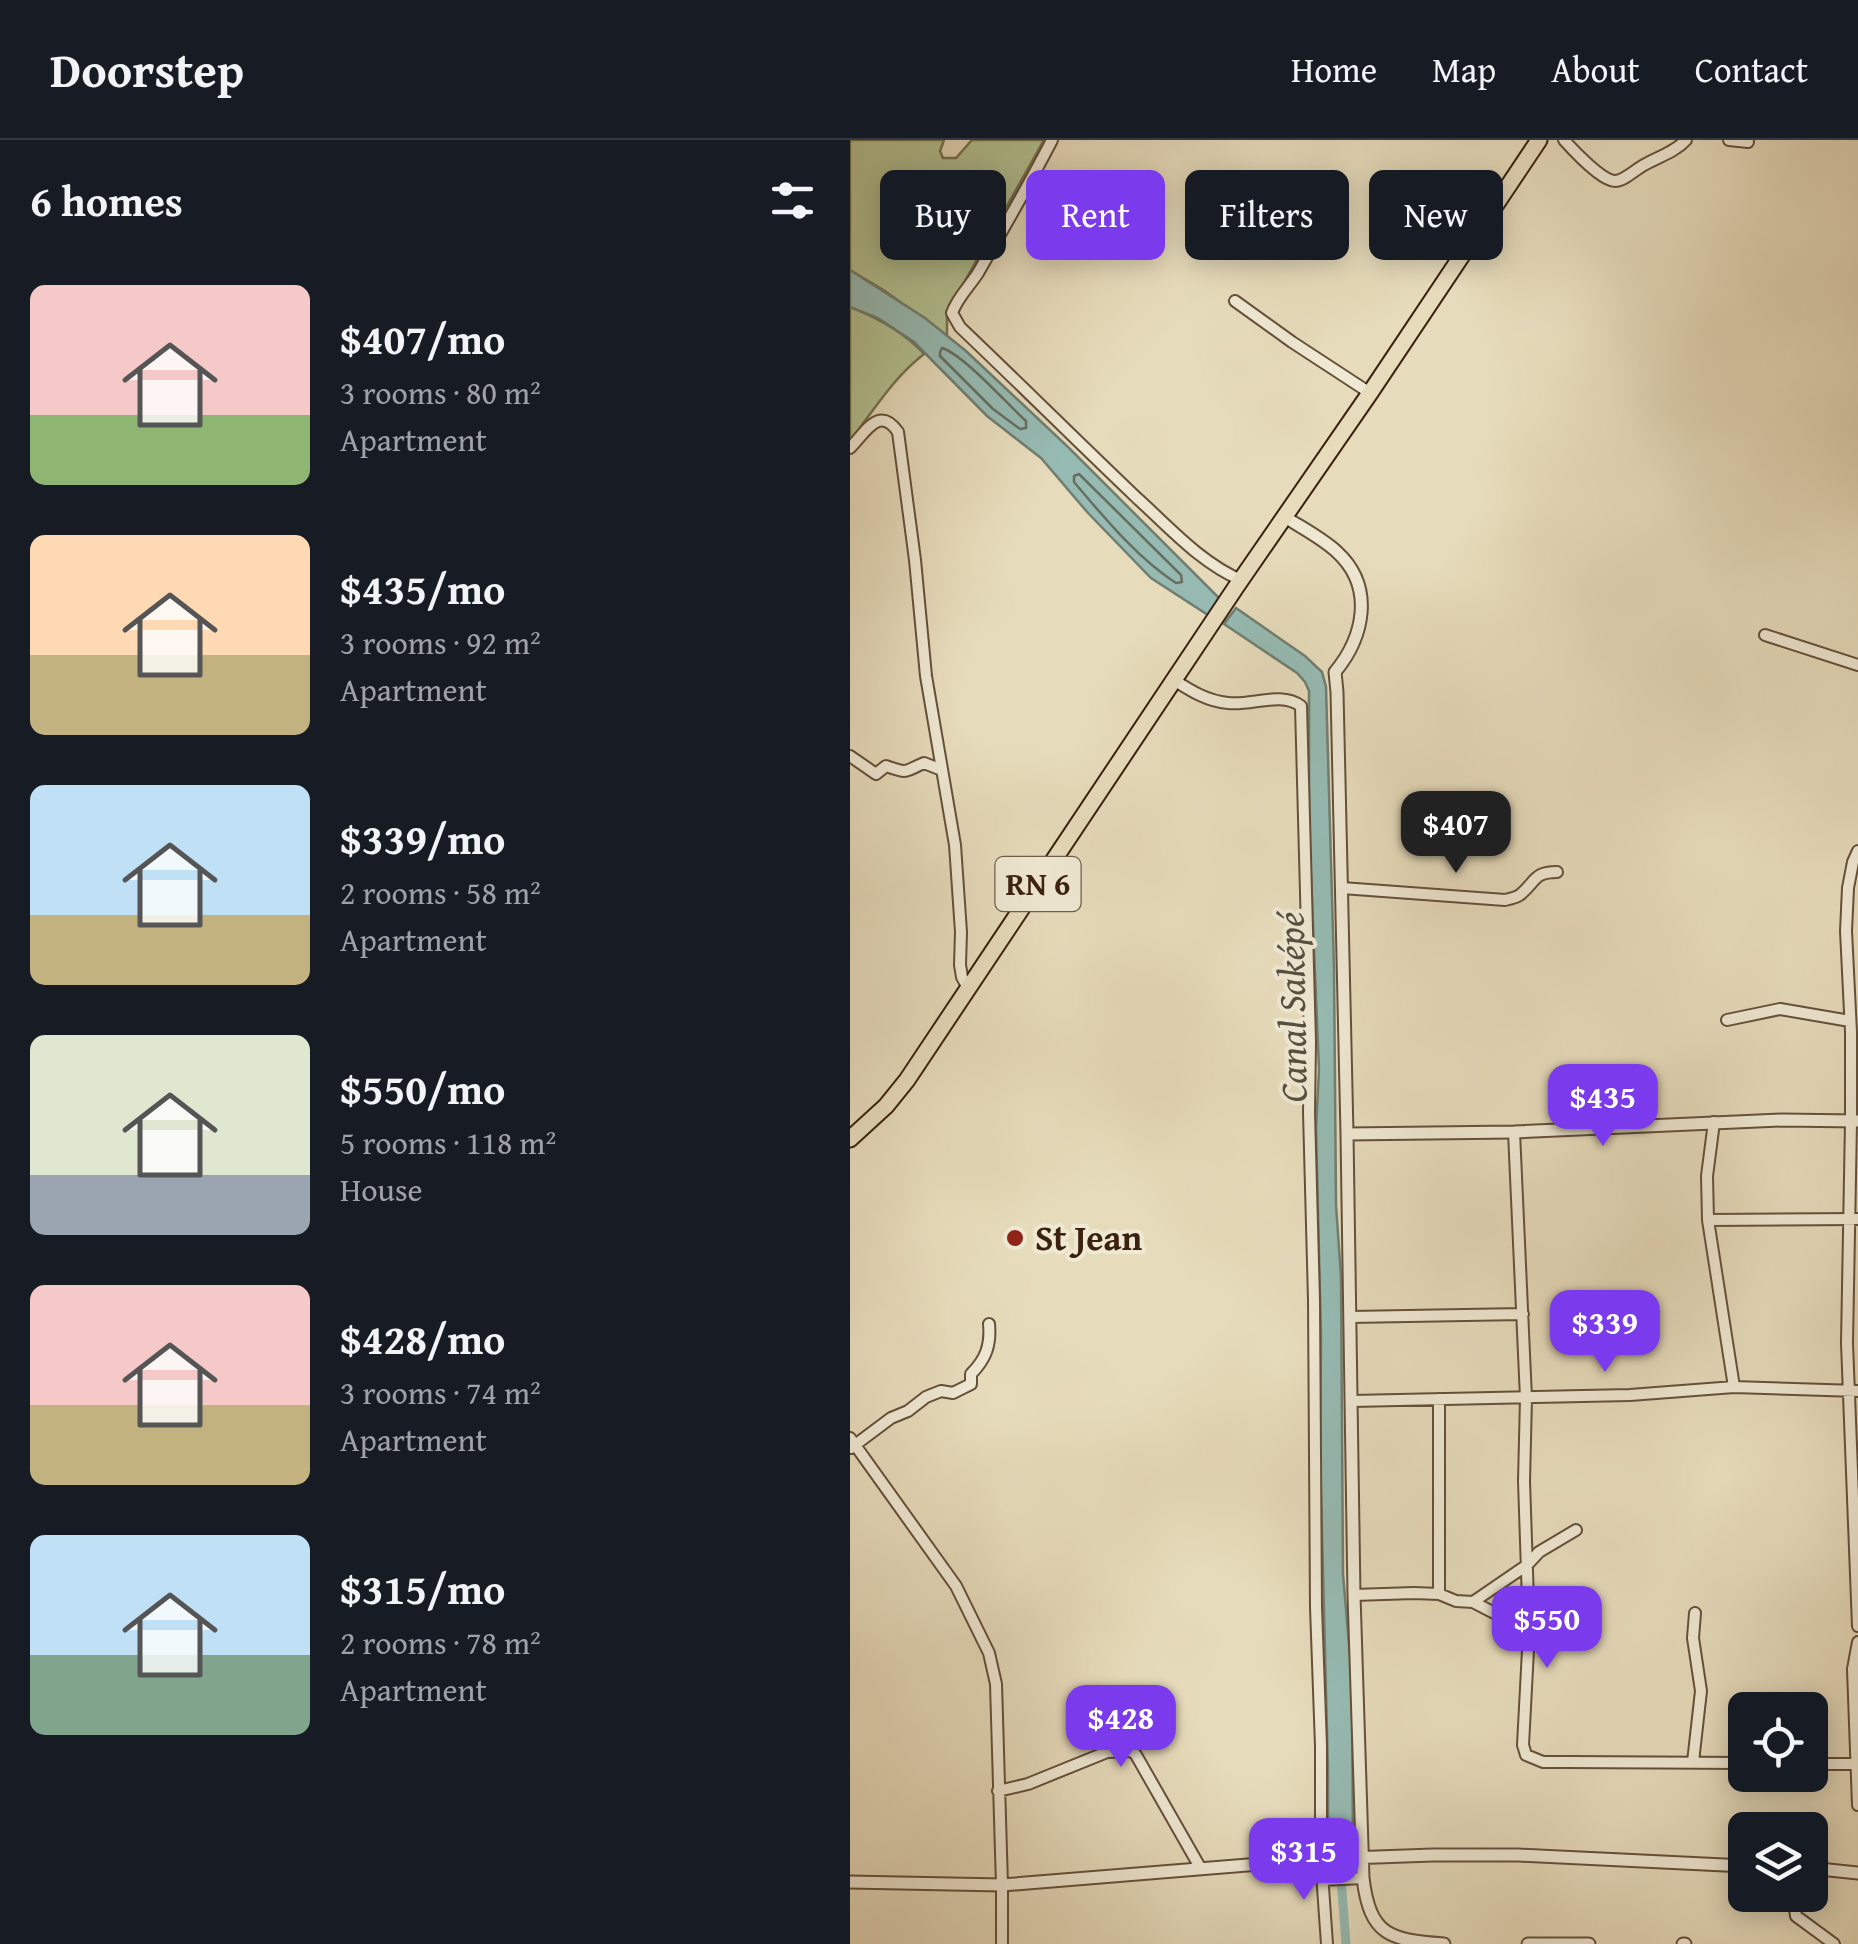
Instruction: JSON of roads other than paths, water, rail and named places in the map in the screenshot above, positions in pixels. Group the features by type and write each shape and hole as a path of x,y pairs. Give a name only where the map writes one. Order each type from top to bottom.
{"main road":[{"name":"RN 6","path":"850,1138 886,1106 907,1080 1539,140"}],"street":[{"path":"1052,140 1010,219 952,313 960,326 1155,514 1238,584"},
{"path":"1564,140 1582,159 1614,181 1686,140"},
{"path":"1730,140 1748,142"},
{"path":"1235,301 1370,393"},
{"path":"850,448 877,421 890,421 898,432 926,676 954,845 960,966 968,988"},
{"path":"1284,517 1336,550 1347,563 1363,602 1355,640 1334,672 1362,1878 1366,1903 1377,1925 1397,1938 1444,1944"},
{"path":"1766,635 1858,665"},
{"path":"1174,680 1209,700 1228,704 1279,699 1301,706 1310,1026 1308,1112 1321,1859 1327,1944"},
{"path":"850,756 876,774 886,766 911,771 924,762 942,770"},
{"path":"1858,851 1848,888 1846,931 1855,1122 1847,1343 1854,1391 1858,1626"},
{"path":"1342,888 1505,900 1520,896 1530,880 1545,872 1557,872"},
{"path":"1727,1020 1780,1009 1853,1028"},
{"path":"1347,1134 1514,1132 1714,1122 1855,1122"},
{"path":"1714,1122 1707,1176 1708,1220 1734,1388"},
{"path":"1514,1132 1526,1398 1524,1482 1530,1631 1523,1746 1526,1755 1543,1762 1728,1763"},
{"path":"1708,1220 1854,1219"},
{"path":"1350,1317 1523,1314"},
{"path":"988,1324 990,1338 983,1362 971,1374 971,1384 953,1392 926,1396 908,1412 852,1444 956,1586 989,1652 996,1684 1002,1944"},
{"path":"1352,1401 1734,1388 1854,1391"},
{"path":"1439,1398 1439,1594"},
{"path":"1473,1602 1528,1565 1539,1552 1576,1530"},
{"path":"1354,1595 1439,1594 1473,1602 1530,1631"},
{"path":"1694,1762 1701,1692 1693,1638 1695,1613"},
{"path":"1858,1642 1853,1669 1858,1804"},
{"path":"998,1791 1028,1784 1107,1752 1132,1751 1201,1869"},
{"path":"1828,1764 1857,1764"},
{"path":"850,1882 1002,1885 1362,1858 1518,1856 1728,1865"},
{"path":"1828,1870 1858,1874"},
{"path":"1322,1880 1362,1878"},
{"path":"1795,1912 1834,1944"},
{"path":"1528,1944 1589,1944"}],"water":[{"path":"850,270 925,318 966,351 1068,447 1219,598 1208,615 1151,578 1041,458 987,416 914,342 878,318 850,307"},
{"path":"1236,608 1305,656 1322,672 1326,687 1336,1205 1341,1276 1343,1574 1352,1680 1353,1854 1328,1855 1316,1128 1319,1070 1309,828 1309,691 1297,673 1224,624"}],"waterway":[{"name":"Canal Saképé","path":"1339,1852 1346,1944"}],"place":[{"name":"St Jean","path":"1015,1238"}]}
